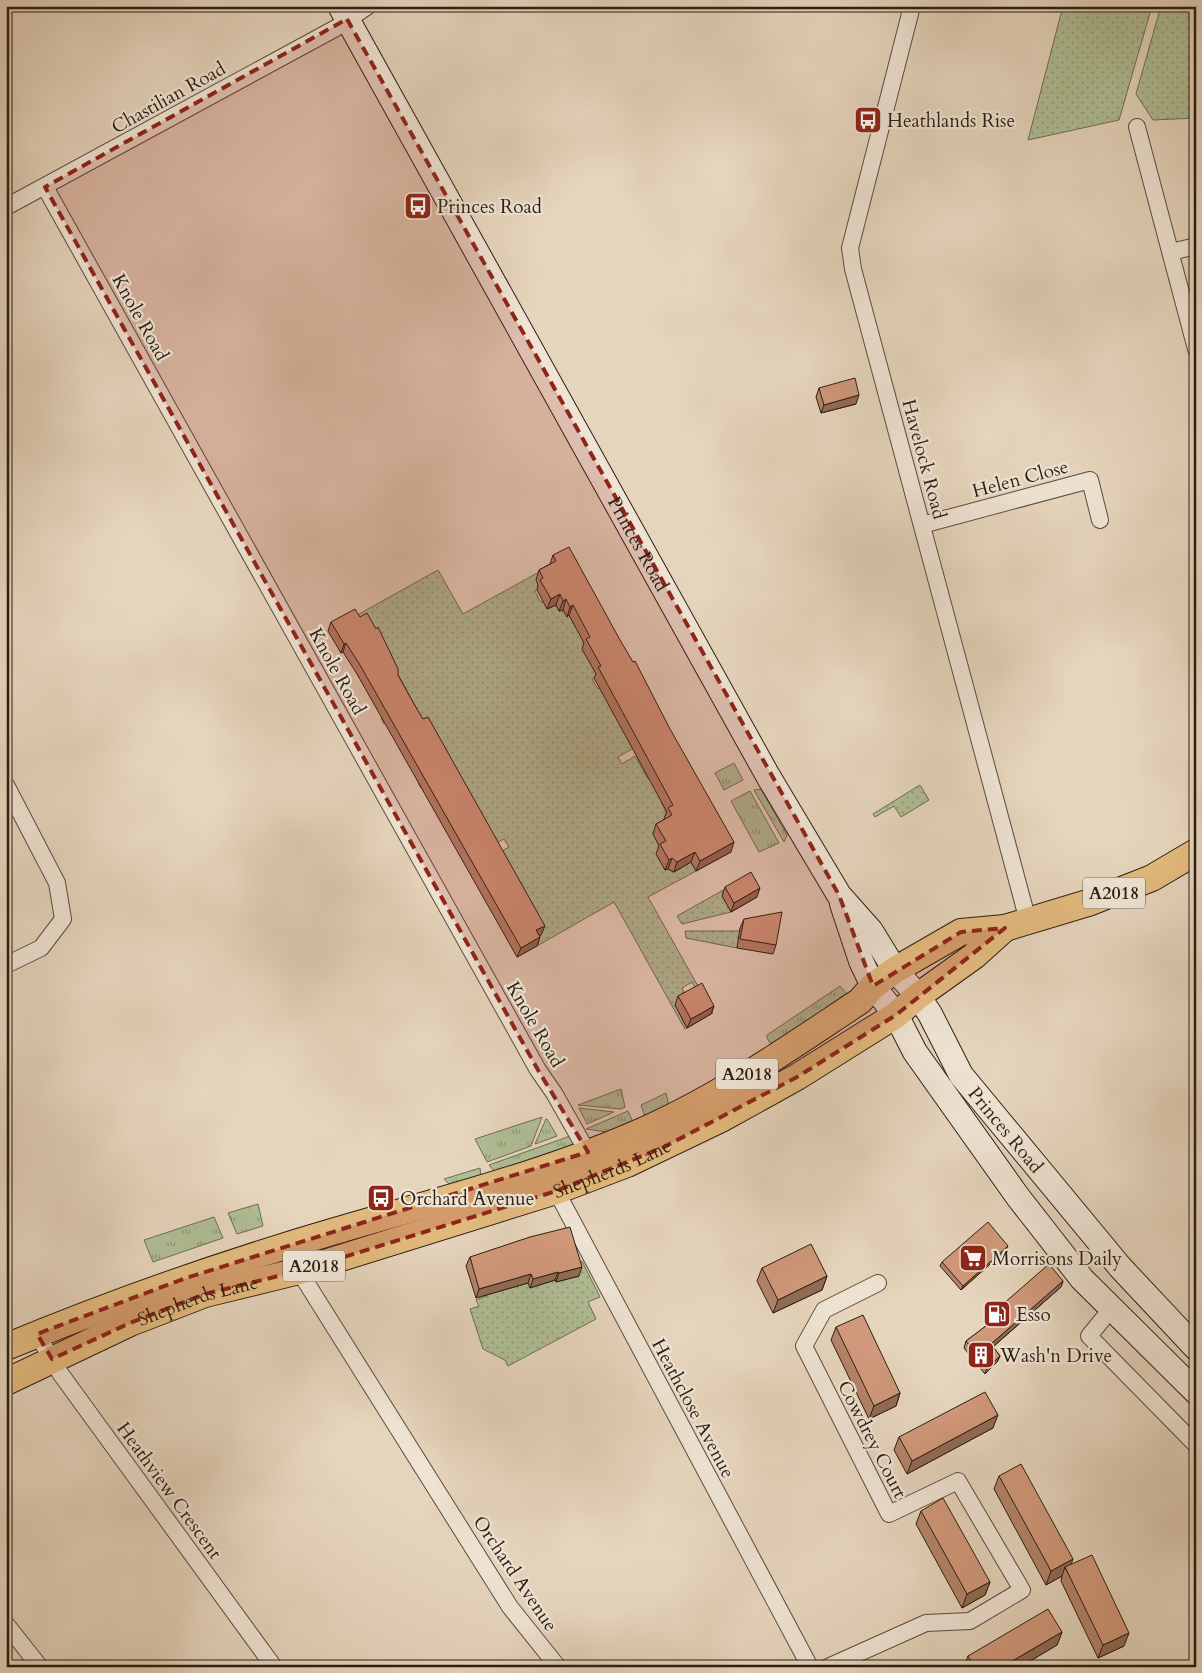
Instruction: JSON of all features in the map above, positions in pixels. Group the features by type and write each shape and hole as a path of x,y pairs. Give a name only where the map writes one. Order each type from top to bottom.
{"main road":[{"name":"Princes Road","path":"344,13 768,776 838,895 861,960 873,986 896,1016 915,1052 1018,1197 1082,1279 1196,1392"},
{"name":"Shepherds Lane","path":"6,1382 130,1323 205,1294 299,1271 556,1191 593,1163 650,1127 720,1091 860,1001 873,986 895,970 961,932 1017,925 1091,902 1152,878 1196,852"},
{"name":"Princes Road","path":"838,895 871,931 895,970 918,996 930,1014 961,1075 1120,1266 1196,1348"},
{"name":"Shepherds Lane","path":"6,1347 78,1316 186,1278 545,1168 593,1163 627,1164 723,1118 797,1077 896,1016 918,996 1017,925"}],"street":[{"path":"344,13 368,6"},
{"name":"Havelock Road","path":"912,6 850,248 853,269 922,525 1017,925"},
{"name":"Chastilian Road","path":"6,207 336,28 344,13"},
{"path":"1137,127 1196,349"},
{"name":"Knole Road","path":"45,187 528,1053 554,1093 593,1163"},
{"path":"1171,252 1196,246"},
{"name":"Helen Close","path":"922,525 1090,480 1100,520"},
{"path":"6,785 57,883 63,919 41,948 6,965"},
{"name":"Heathclose Avenue","path":"545,1168 810,1667"},
{"name":"Orchard Avenue","path":"299,1271 510,1607 558,1667"},
{"name":"Cowdrey Court","path":"828,1667 926,1623 970,1621 1022,1590 958,1481 889,1514 804,1346 824,1310 878,1283"},
{"path":"1111,1309 1089,1336 1196,1445"},
{"name":"Heathview Crescent","path":"37,1334 52,1359 274,1667"},
{"path":"6,1624 40,1667"}],"highlighted area":[{"path":"347,19 839,895 873,986 961,932 1005,928 896,1015 797,1077 664,1147 556,1191 299,1271 205,1294 130,1323 52,1359 37,1334 186,1278 588,1152 538,1070 45,187"}],"green space":[{"path":"1063,6 1152,6 1119,120 1028,140"},
{"path":"1161,6 1196,6 1196,118 1153,120 1136,94"},
{"path":"550,566 540,588 535,591 540,601 556,605 559,611 563,610 575,624 584,640 597,676 592,679 598,689 608,684 641,744 618,757 622,764 635,756 648,779 658,774 672,795 661,802 668,826 662,851 657,854 665,870 668,869 674,872 681,868 688,857 696,871 648,897 713,1013 711,1014 692,982 682,988 687,998 675,1005 687,1028 685,1029 614,902 537,946 533,939 541,934 497,854 509,847 504,839 491,846 432,782 421,788 418,783 448,766 405,712 384,724 381,718 396,709 380,669 360,679 357,673 352,618 438,570 463,614"},
{"path":"734,763 743,780 724,790 715,773"},
{"path":"920,785 929,800 901,817 894,806 875,817 873,814"},
{"path":"761,789 787,835 784,842 754,790"},
{"path":"750,791 779,843 759,852 731,801"},
{"path":"727,888 731,912 682,924 677,916"},
{"path":"751,926 739,940 737,948 686,938 685,931 738,931"},
{"path":"840,986 847,994 772,1046 767,1035"},
{"path":"621,1089 625,1107 621,1109 578,1105"},
{"path":"666,1093 669,1106 645,1117 641,1105"},
{"path":"579,1108 614,1112 587,1124"},
{"path":"628,1111 633,1122 606,1132 586,1129"},
{"path":"542,1117 531,1146 487,1162 475,1139"},
{"path":"546,1119 557,1136 535,1144"},
{"path":"573,1135 574,1145 495,1172 489,1165"},
{"path":"480,1168 481,1177 451,1186 444,1179"},
{"path":"258,1204 263,1226 237,1234 228,1213"},
{"path":"214,1217 223,1238 153,1262 144,1240"},
{"path":"582,1261 600,1297 588,1302 596,1319 508,1366 505,1360 483,1349 470,1309 479,1306 476,1300 487,1296 486,1290"}],"building":[{"path":"855,378 859,395 824,405 819,388"},
{"path":"569,547 620,640 633,662 635,661 670,729 734,842 700,861 695,852 677,862 672,858 669,860 660,844 666,841 656,824 672,815 668,808 673,805 598,667 601,666 586,639 590,637 573,605 570,607 566,599 563,601 560,594 551,599 540,580 543,578 539,570 556,561 553,555"},
{"path":"355,609 360,617 367,613 376,629 378,627 398,669 398,675 414,704 423,719 428,717 545,926 536,930 540,937 521,948 360,665 346,643 344,644 331,622"},
{"path":"751,872 760,888 734,903 725,887"},
{"path":"782,912 776,945 740,939 744,919"},
{"path":"702,983 714,1006 691,1019 678,996"},
{"name":"Morrisons Daily","path":"988,1222 1008,1246 963,1286 942,1262"},
{"path":"570,1227 582,1267 533,1279 531,1274 479,1289 470,1257 530,1237"},
{"path":"811,1244 827,1276 778,1300 762,1268"},
{"path":"1049,1264 1063,1281 991,1344 1000,1356 987,1368 966,1341 991,1322 987,1318"},
{"path":"863,1315 900,1393 874,1406 836,1327"},
{"path":"985,1392 998,1415 912,1461 899,1437"},
{"path":"1021,1464 1073,1559 1051,1571 999,1476"},
{"path":"943,1498 990,1582 967,1594 921,1511"},
{"path":"1092,1555 1129,1633 1103,1645 1065,1567"},
{"path":"1048,1609 1062,1632 1002,1667 974,1667 968,1656"}],"place":[{"name":"Heathlands Rise","path":"868,120"},
{"name":"Princes Road","path":"418,206"},
{"name":"Orchard Avenue","path":"381,1198"},
{"name":"Morrisons Daily","path":"973,1258"},
{"name":"Esso","path":"997,1314"},
{"name":"Wash'n Drive","path":"981,1355"}]}
